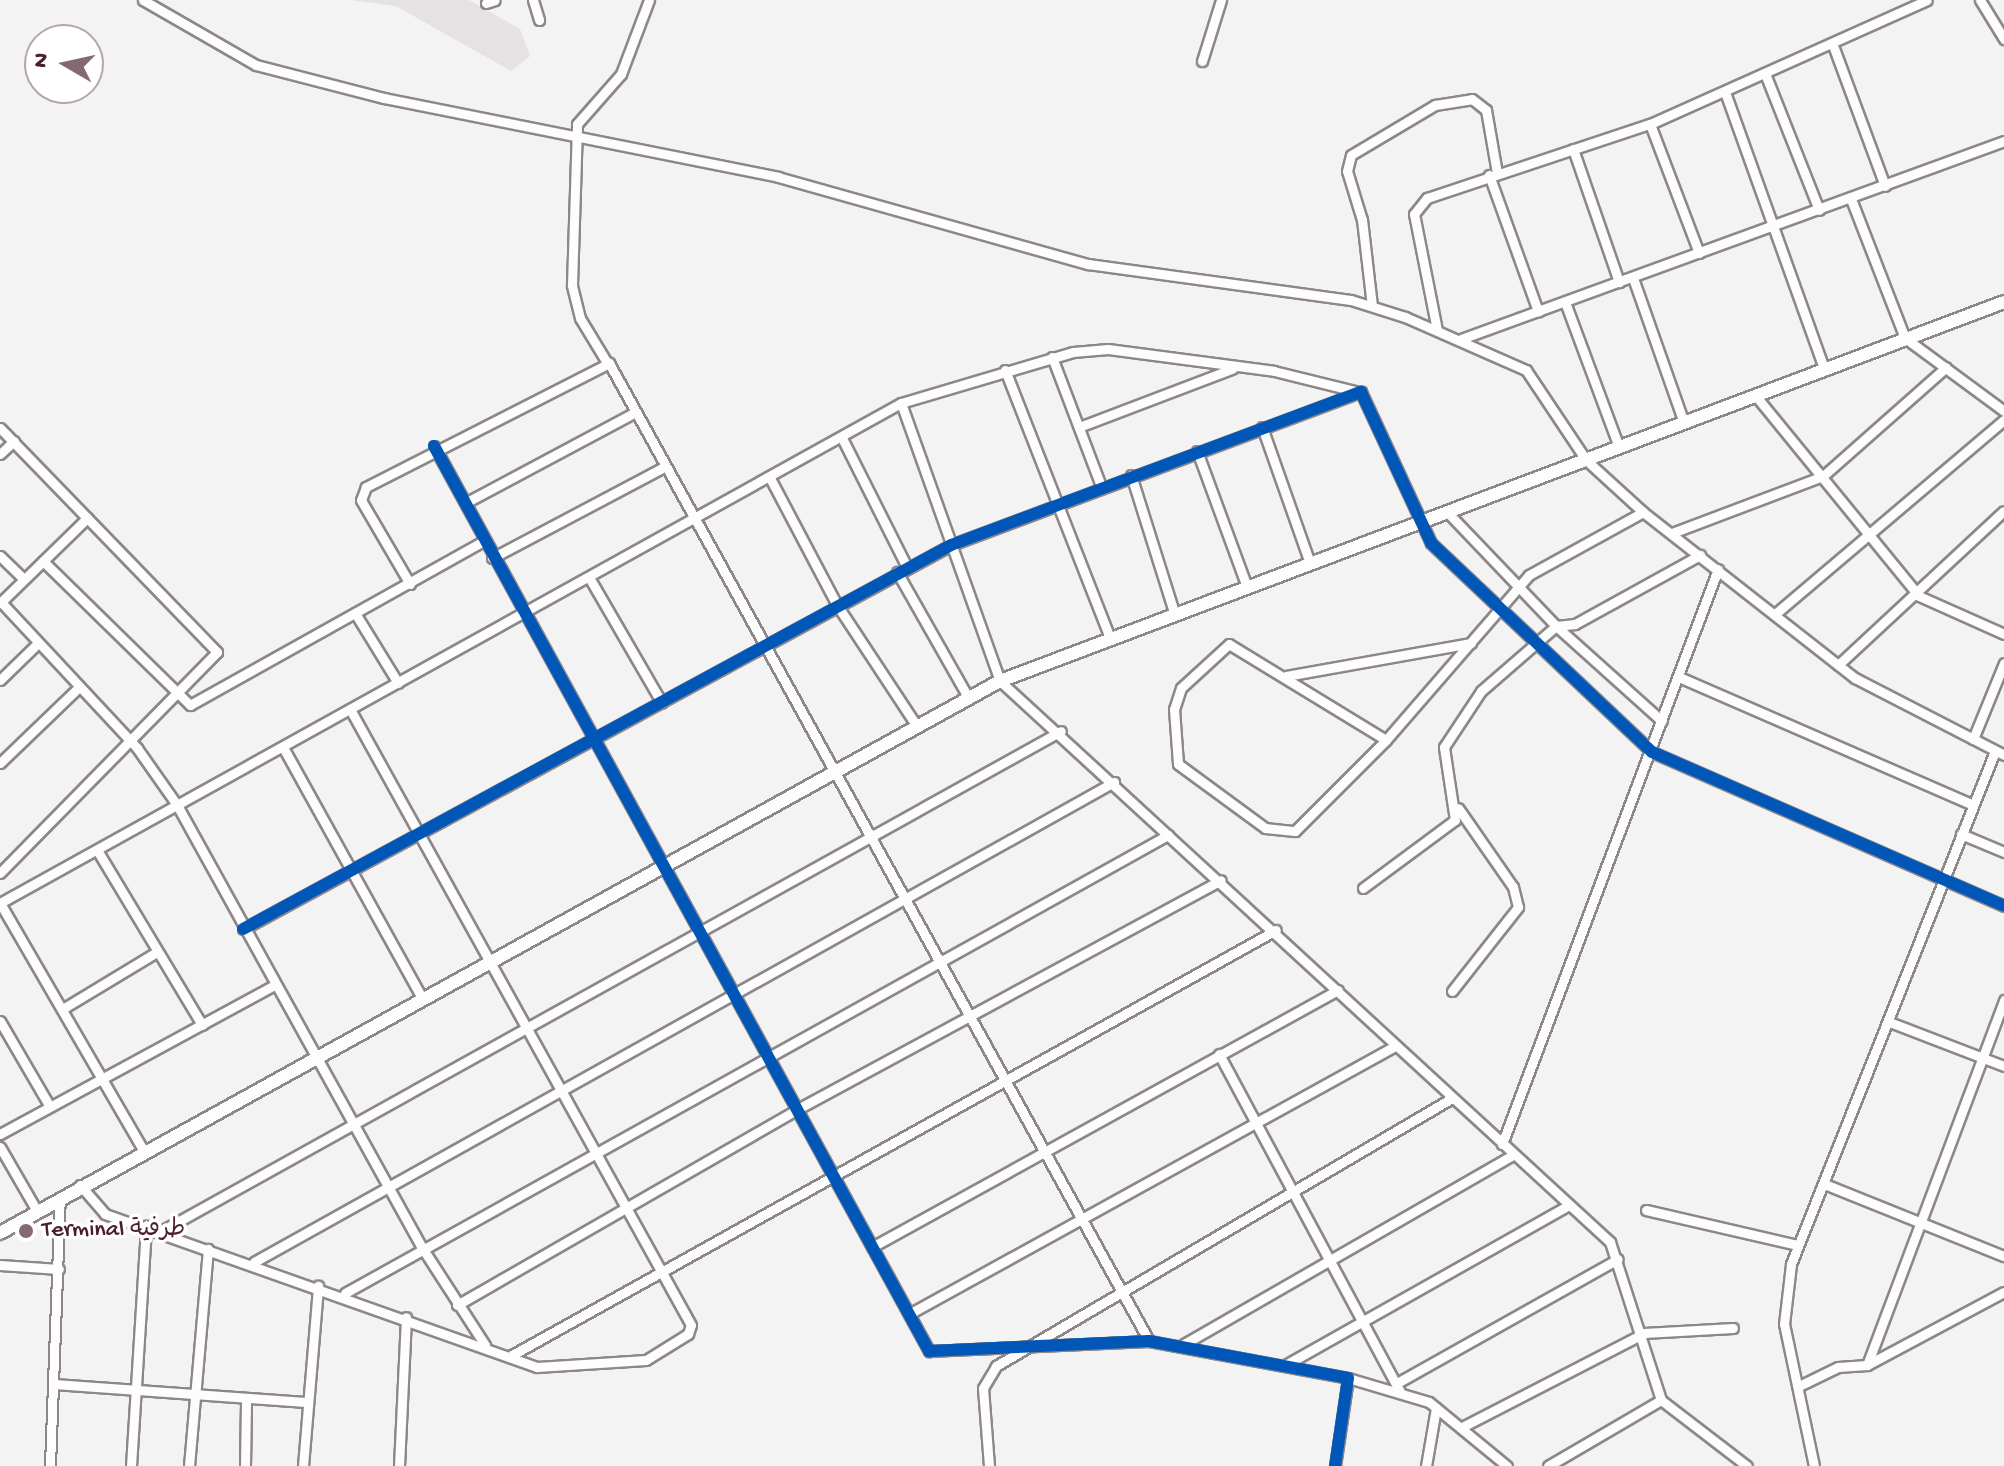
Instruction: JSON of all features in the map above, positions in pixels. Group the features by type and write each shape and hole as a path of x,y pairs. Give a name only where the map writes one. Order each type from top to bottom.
{"main road":[{"path":"0,1233 314,1055 1000,681 1109,635 1450,515 1683,420 2003,303"}],"street":[{"path":"143,0 256,65 384,98 578,133 778,177 1088,264 1372,306 1461,339 1526,370 1586,460 1643,512 1838,665 2000,753 1961,834 1892,1023 1827,1185 1798,1245 1783,1304 1814,1466"},
{"path":"533,0 539,20"},
{"path":"649,0 628,61 580,116 572,285 580,318 762,646 908,899 1040,1151 1149,1341"},
{"path":"1202,61 1221,0"},
{"path":"1437,330 1414,210 1493,174 1650,124 1834,48 1927,0"},
{"path":"1980,0 2004,39"},
{"path":"1834,48 1885,186"},
{"path":"1766,76 1819,210"},
{"path":"1725,92 1824,368"},
{"path":"1372,306 1362,220 1347,171 1351,155 1435,105 1472,99 1486,110 1493,174 1538,311"},
{"path":"1650,124 1699,253"},
{"path":"1461,339 2004,141"},
{"path":"1573,149 1619,282"},
{"path":"1851,199 1905,338 2004,411"},
{"path":"1633,278 1683,420"},
{"path":"1565,302 1619,447"},
{"path":"144,1151 105,1078 0,903 284,749 350,709 590,579 901,403 1052,357 1108,349 1235,367 1361,392"},
{"path":"1052,357 1101,486"},
{"path":"410,584 361,500 366,487 434,446 606,361"},
{"path":"1079,427 1235,367"},
{"path":"1672,533 1823,476 1946,367"},
{"path":"1005,370 1109,635"},
{"path":"243,929 591,743 762,646 951,545 1058,501 1361,392"},
{"path":"1361,392 1421,524 1498,614 1652,752 2004,906"},
{"path":"1755,395 1871,530 1925,601 2004,634"},
{"path":"901,403 1000,681 1061,731 1168,835 1276,930 1395,1046 1610,1242 1644,1333 1661,1400 1747,1466"},
{"path":"467,502 634,413"},
{"path":"1775,614 2004,420"},
{"path":"1262,427 1310,563"},
{"path":"0,428 217,650 177,698 0,873"},
{"path":"842,438 907,567"},
{"path":"0,454 14,441"},
{"path":"434,446 467,502 492,558 591,743 698,932 762,1056 932,1353 1149,1341 1184,1344 1287,1364 1399,1388 1464,1426 1507,1466"},
{"path":"1197,451 1247,587"},
{"path":"492,558 662,468"},
{"path":"1131,475 1174,612"},
{"path":"770,478 837,605 916,725"},
{"path":"1386,740 1239,646 1221,646 1181,688 1174,709 1178,764 1265,828 1295,831 1386,740 1498,614 1517,587 1643,512"},
{"path":"1838,665 1916,589 2003,514"},
{"path":"1450,515 1556,626 1662,721"},
{"path":"87,518 0,602 131,741 177,805 273,986 353,1119 421,1246 485,1345"},
{"path":"43,561 177,698 192,705 484,541"},
{"path":"1452,991 1518,907 1513,887 1458,808 1442,763 1451,730 1481,691 1556,626 1575,624 1700,555"},
{"path":"0,556 24,579"},
{"path":"1502,1144 1652,752 1718,569"},
{"path":"897,572 968,697"},
{"path":"590,579 662,703"},
{"path":"355,613 398,683"},
{"path":"0,680 38,643"},
{"path":"1286,676 1473,643"},
{"path":"1973,739 2004,663"},
{"path":"1679,677 1973,805"},
{"path":"2,757 79,687"},
{"path":"80,1185 95,1209 345,1293 537,1367 600,1368 680,1344 691,1325 556,1090 350,709"},
{"path":"163,1230 353,1119 1061,731"},
{"path":"284,749 422,998"},
{"path":"254,1262 556,1090 908,899 1114,782"},
{"path":"1363,888 1455,820 1458,808"},
{"path":"1961,834 2004,852"},
{"path":"345,1293 421,1246 762,1056 1168,835"},
{"path":"97,850 202,1025"},
{"path":"457,1305 627,1211 794,1111 1221,880"},
{"path":"512,1355 1276,930"},
{"path":"64,1008 157,952"},
{"path":"0,1134 273,986"},
{"path":"872,1247 1040,1151 1338,990"},
{"path":"1867,1365 2004,1000"},
{"path":"0,1021 50,1107"},
{"path":"1892,1023 2004,1066"},
{"path":"909,1314 1395,1046"},
{"path":"1219,1054 1399,1388"},
{"path":"989,1466 983,1388 996,1366 1119,1288 1293,1193 1452,1098"},
{"path":"0,1147 37,1211"},
{"path":"1184,1344 1513,1155"},
{"path":"1827,1185 2004,1256"},
{"path":"50,1466 60,1198"},
{"path":"1287,1364 1569,1205"},
{"path":"1646,1210 1798,1245"},
{"path":"131,1466 146,1225"},
{"path":"189,1466 208,1249"},
{"path":"1399,1388 1618,1259"},
{"path":"0,1265 59,1269"},
{"path":"303,1466 304,1402 318,1286"},
{"path":"1799,1386 1838,1367 1867,1365 2004,1292"},
{"path":"399,1466 406,1317"},
{"path":"1464,1426 1644,1333 1733,1328"},
{"path":"1335,1466 1348,1378"},
{"path":"55,1384 195,1397 304,1402"},
{"path":"245,1466 246,1399"},
{"path":"1548,1466 1661,1400"},
{"path":"1426,1466 1436,1408"}],"shaded area":[{"path":"351,0 469,0 520,29 530,56 511,71 396,6"}],"cycle path":[{"path":"243,929 951,545 1361,392 1431,543 1652,752 2004,906"},
{"path":"434,446 929,1351 1149,1341 1348,1378 1335,1466"}],"place":[{"name":"Terminal طرفية","path":"26,1231"}]}
